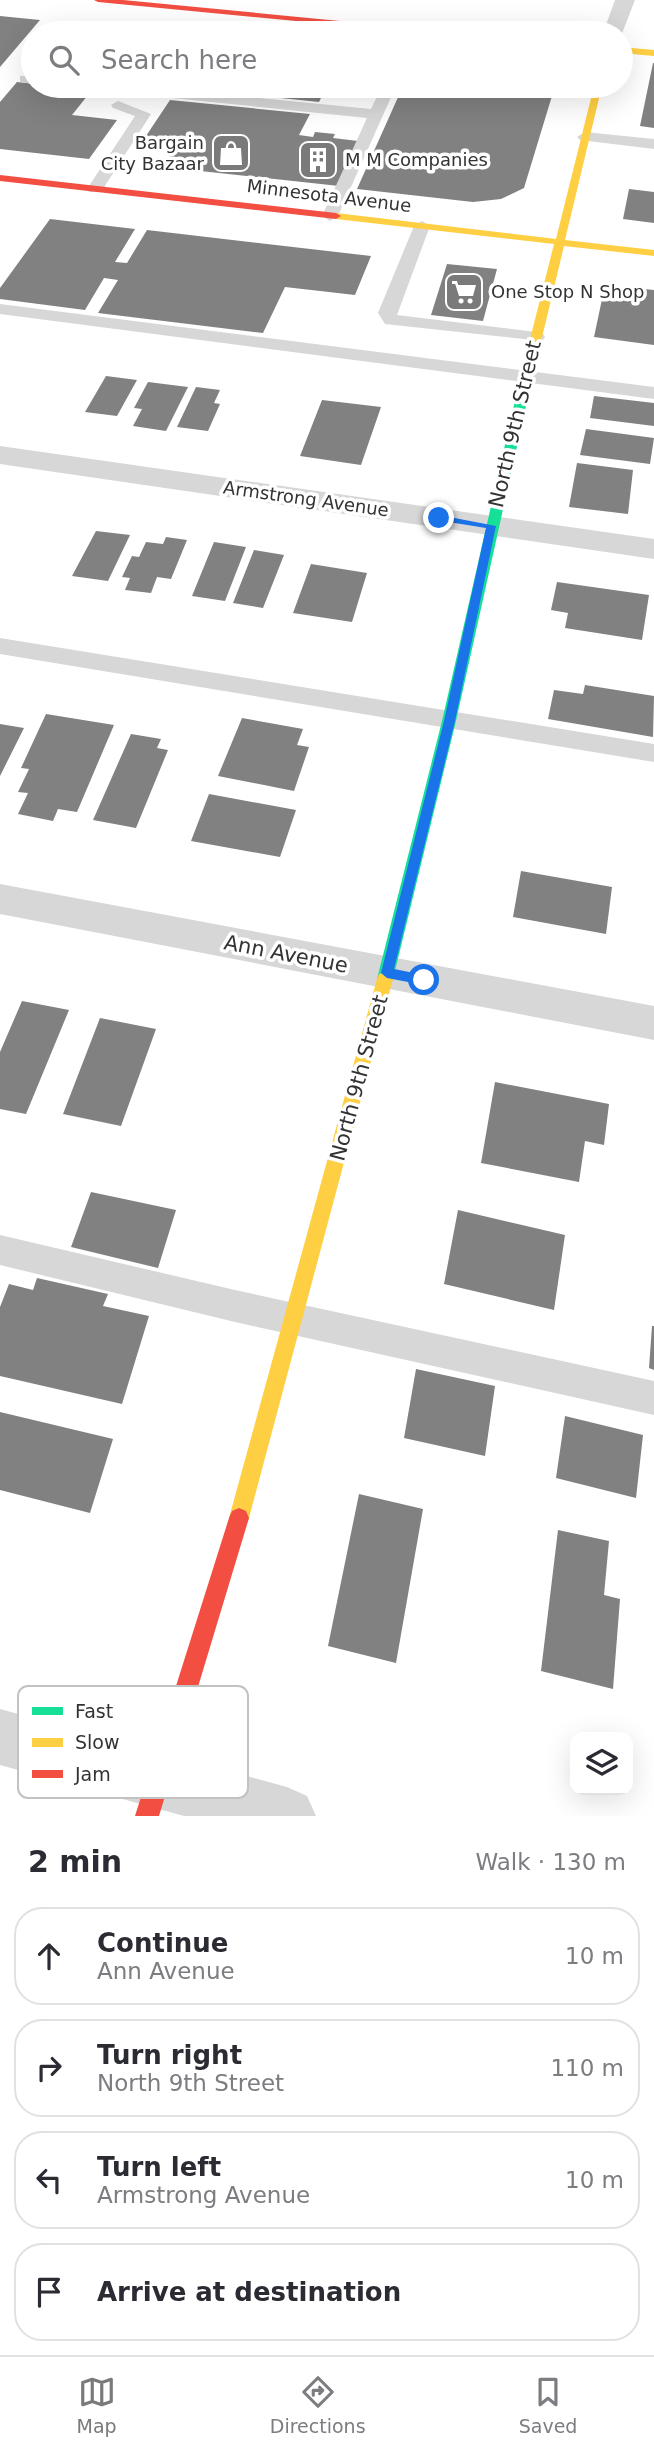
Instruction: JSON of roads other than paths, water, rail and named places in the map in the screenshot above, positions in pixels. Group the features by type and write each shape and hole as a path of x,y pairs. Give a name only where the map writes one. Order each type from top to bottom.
{"street":[{"path":"98,0 305,21"},
{"path":"617,21 625,0"},
{"path":"633,51 654,54"},
{"name":"North 9th Street","path":"188,1686 225,1571 387,973 449,721 491,526 558,242 595,98"},
{"name":"Minnesota Avenue","path":"0,178 654,253"},
{"name":"Armstrong Avenue","path":"0,455 654,549"},
{"name":"Ann Avenue","path":"0,900 654,1023"},
{"path":"0,1737 18,1744"},
{"path":"152,1798 287,1816"}],"lane":[{"path":"215,98 376,114"},
{"path":"330,216 383,98"},
{"path":"95,189 144,114 118,105"},
{"path":"586,137 654,144"},
{"path":"422,226 387,313 391,320 536,337"},
{"path":"0,309 654,393"},
{"path":"0,646 654,754"},
{"path":"0,1250 294,1319 654,1398"}],"place":[{"name":"Bargain City Bazaar","path":"231,153"},
{"name":"M M Companies","path":"318,160"},
{"name":"One Stop N Shop","path":"464,292"}]}
